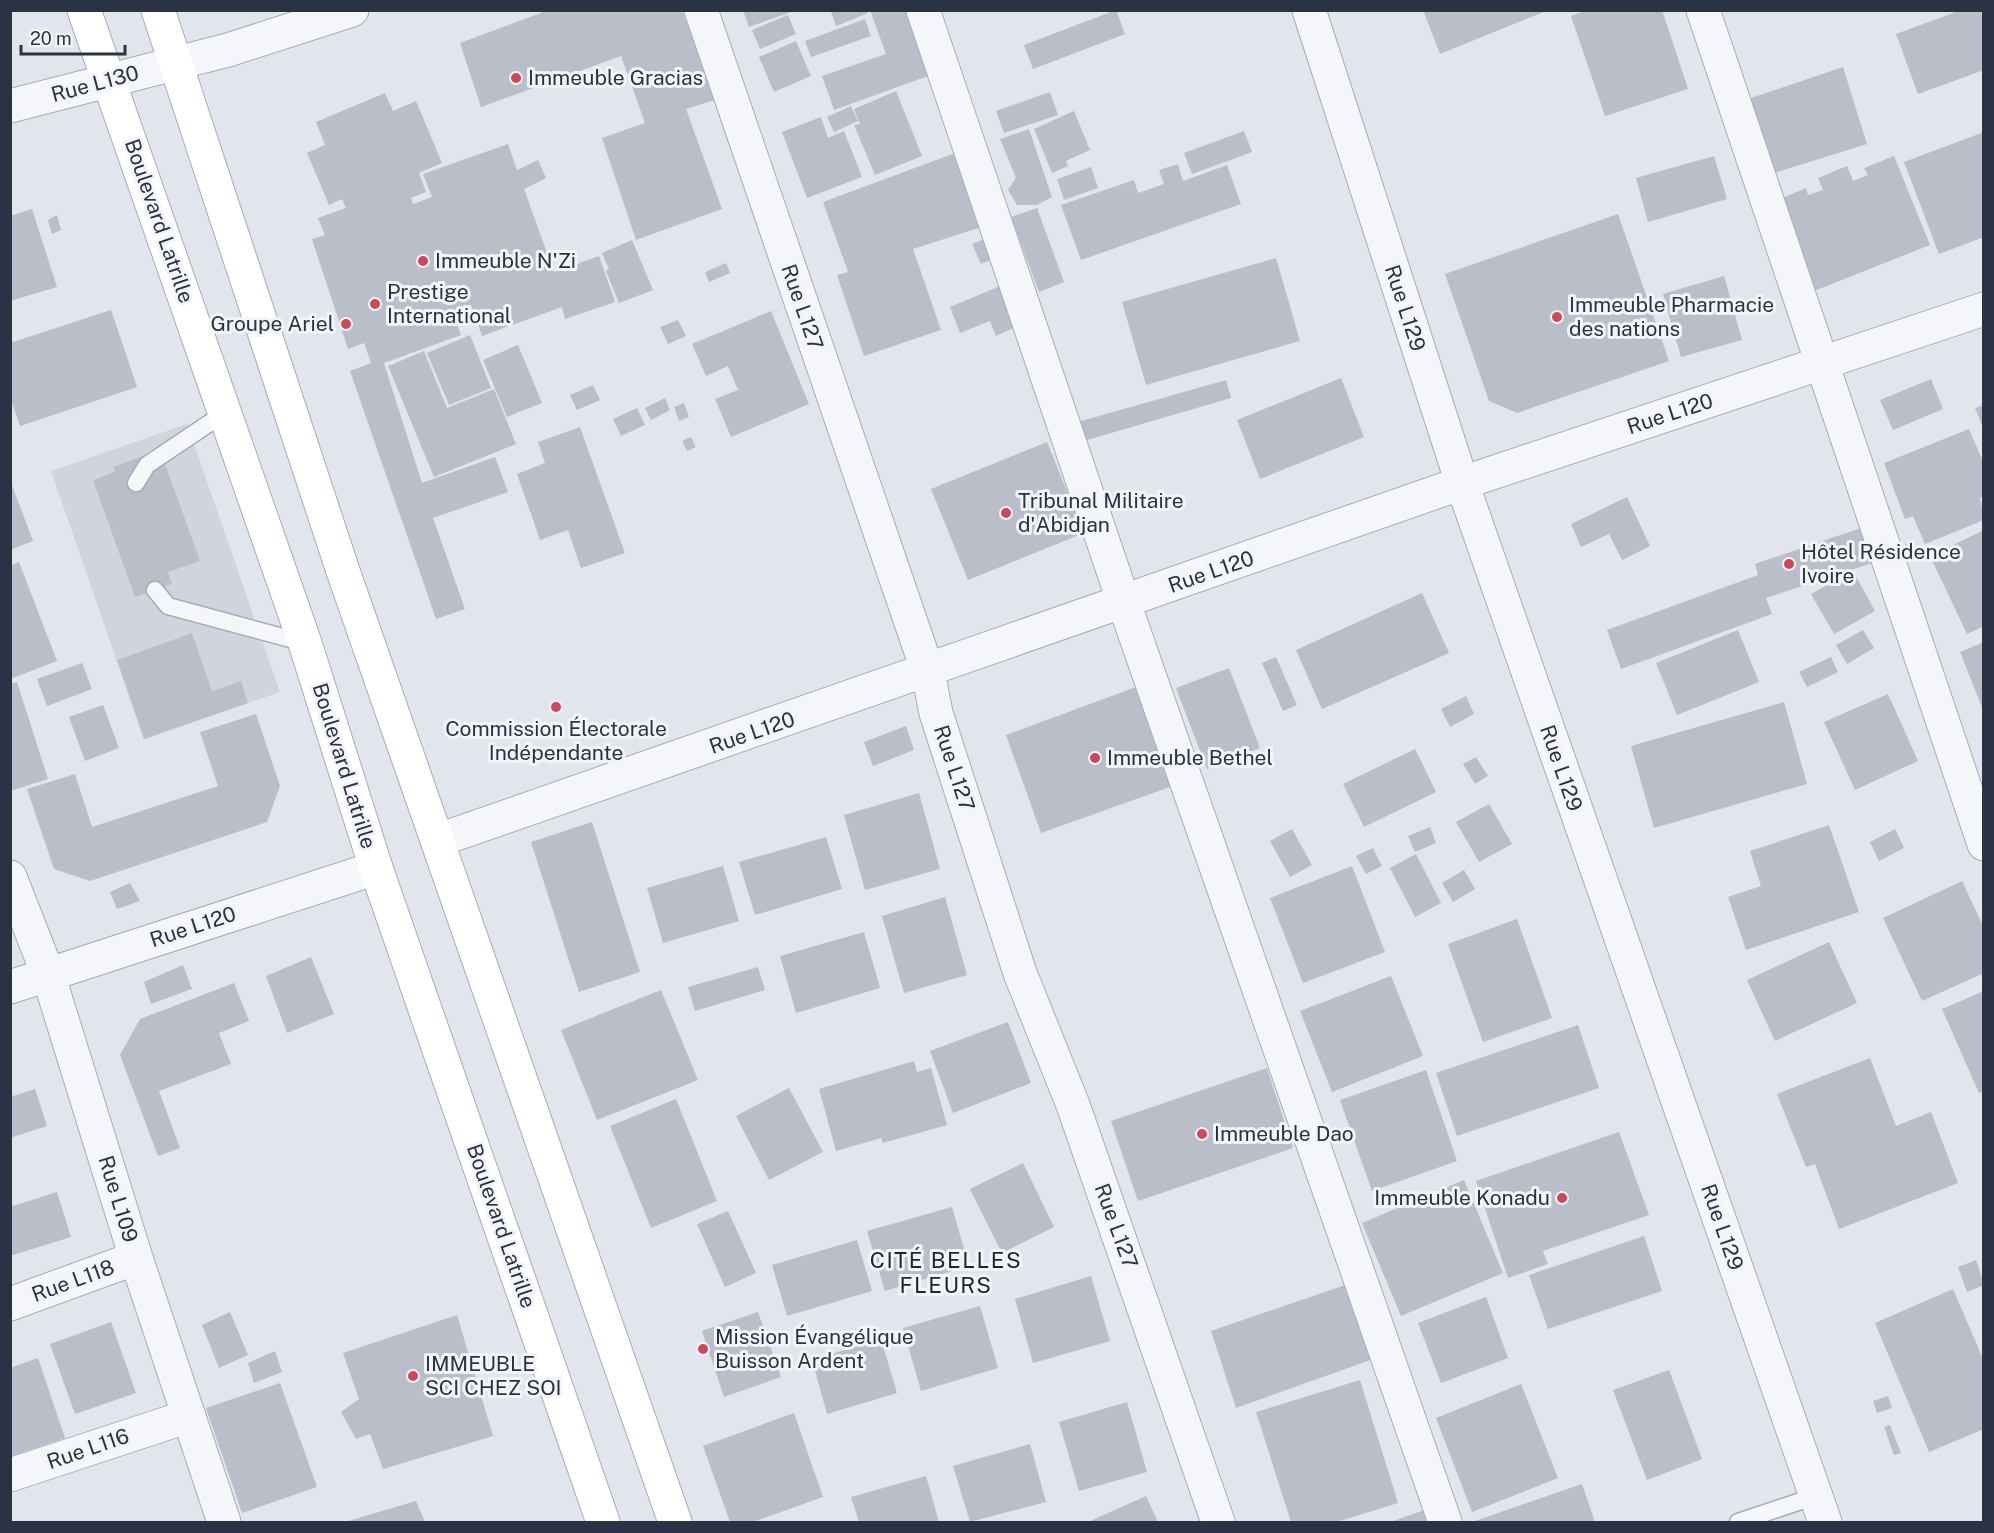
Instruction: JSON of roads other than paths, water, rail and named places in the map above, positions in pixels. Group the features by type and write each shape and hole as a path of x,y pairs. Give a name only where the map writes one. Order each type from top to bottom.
{"main road":[{"name":"Boulevard Latrille","path":"84,10 226,412 305,643 376,868 603,1522"},
{"path":"158,10 343,571 439,840 675,1522"}],"street":[{"name":"Rue L130","path":"10,106 228,50 352,10"},
{"name":"Rue L127","path":"701,10 928,672 936,713 1020,973 1077,1116 1218,1522"},
{"path":"923,10 1124,603 1445,1522"},
{"name":"Rue L129","path":"1309,10 1462,483 1820,1509"},
{"path":"1703,10 1983,844"},
{"name":"Rue L120","path":"439,840 928,672 1462,483 1983,309"},
{"name":"Rue L120","path":"10,987 376,868"},
{"name":"Rue L109","path":"10,877 48,974 136,1258 177,1419 224,1522"},
{"name":"Rue L118","path":"10,1304 136,1258"},
{"name":"Rue L116","path":"10,1475 177,1419"}],"lane":[{"path":"136,483 147,465 226,412"},
{"path":"155,590 168,606 305,643"},
{"path":"1738,1522 1820,1509"}],"place":[{"name":"Immeuble Gracias","path":"516,78"},
{"name":"Immeuble N'Zi","path":"423,261"},
{"name":"Prestige International","path":"375,304"},
{"name":"Immeuble Pharmacie des nations","path":"1557,317"},
{"name":"Groupe Ariel","path":"346,324"},
{"name":"Tribunal Militaire d'Abidjan","path":"1006,513"},
{"name":"Hôtel Résidence Ivoire","path":"1789,564"},
{"name":"Commission Électorale Indépendante","path":"556,707"},
{"name":"Immeuble Bethel","path":"1095,758"},
{"name":"Immeuble Dao","path":"1202,1134"},
{"name":"Immeuble Konadu","path":"1562,1198"},
{"name":"Mission Évangélique Buisson Ardent","path":"703,1349"},
{"name":"IMMEUBLE SCI CHEZ SOI","path":"413,1376"}],"district":[{"name":"CITÉ BELLES FLEURS","path":"946,1272"}]}
